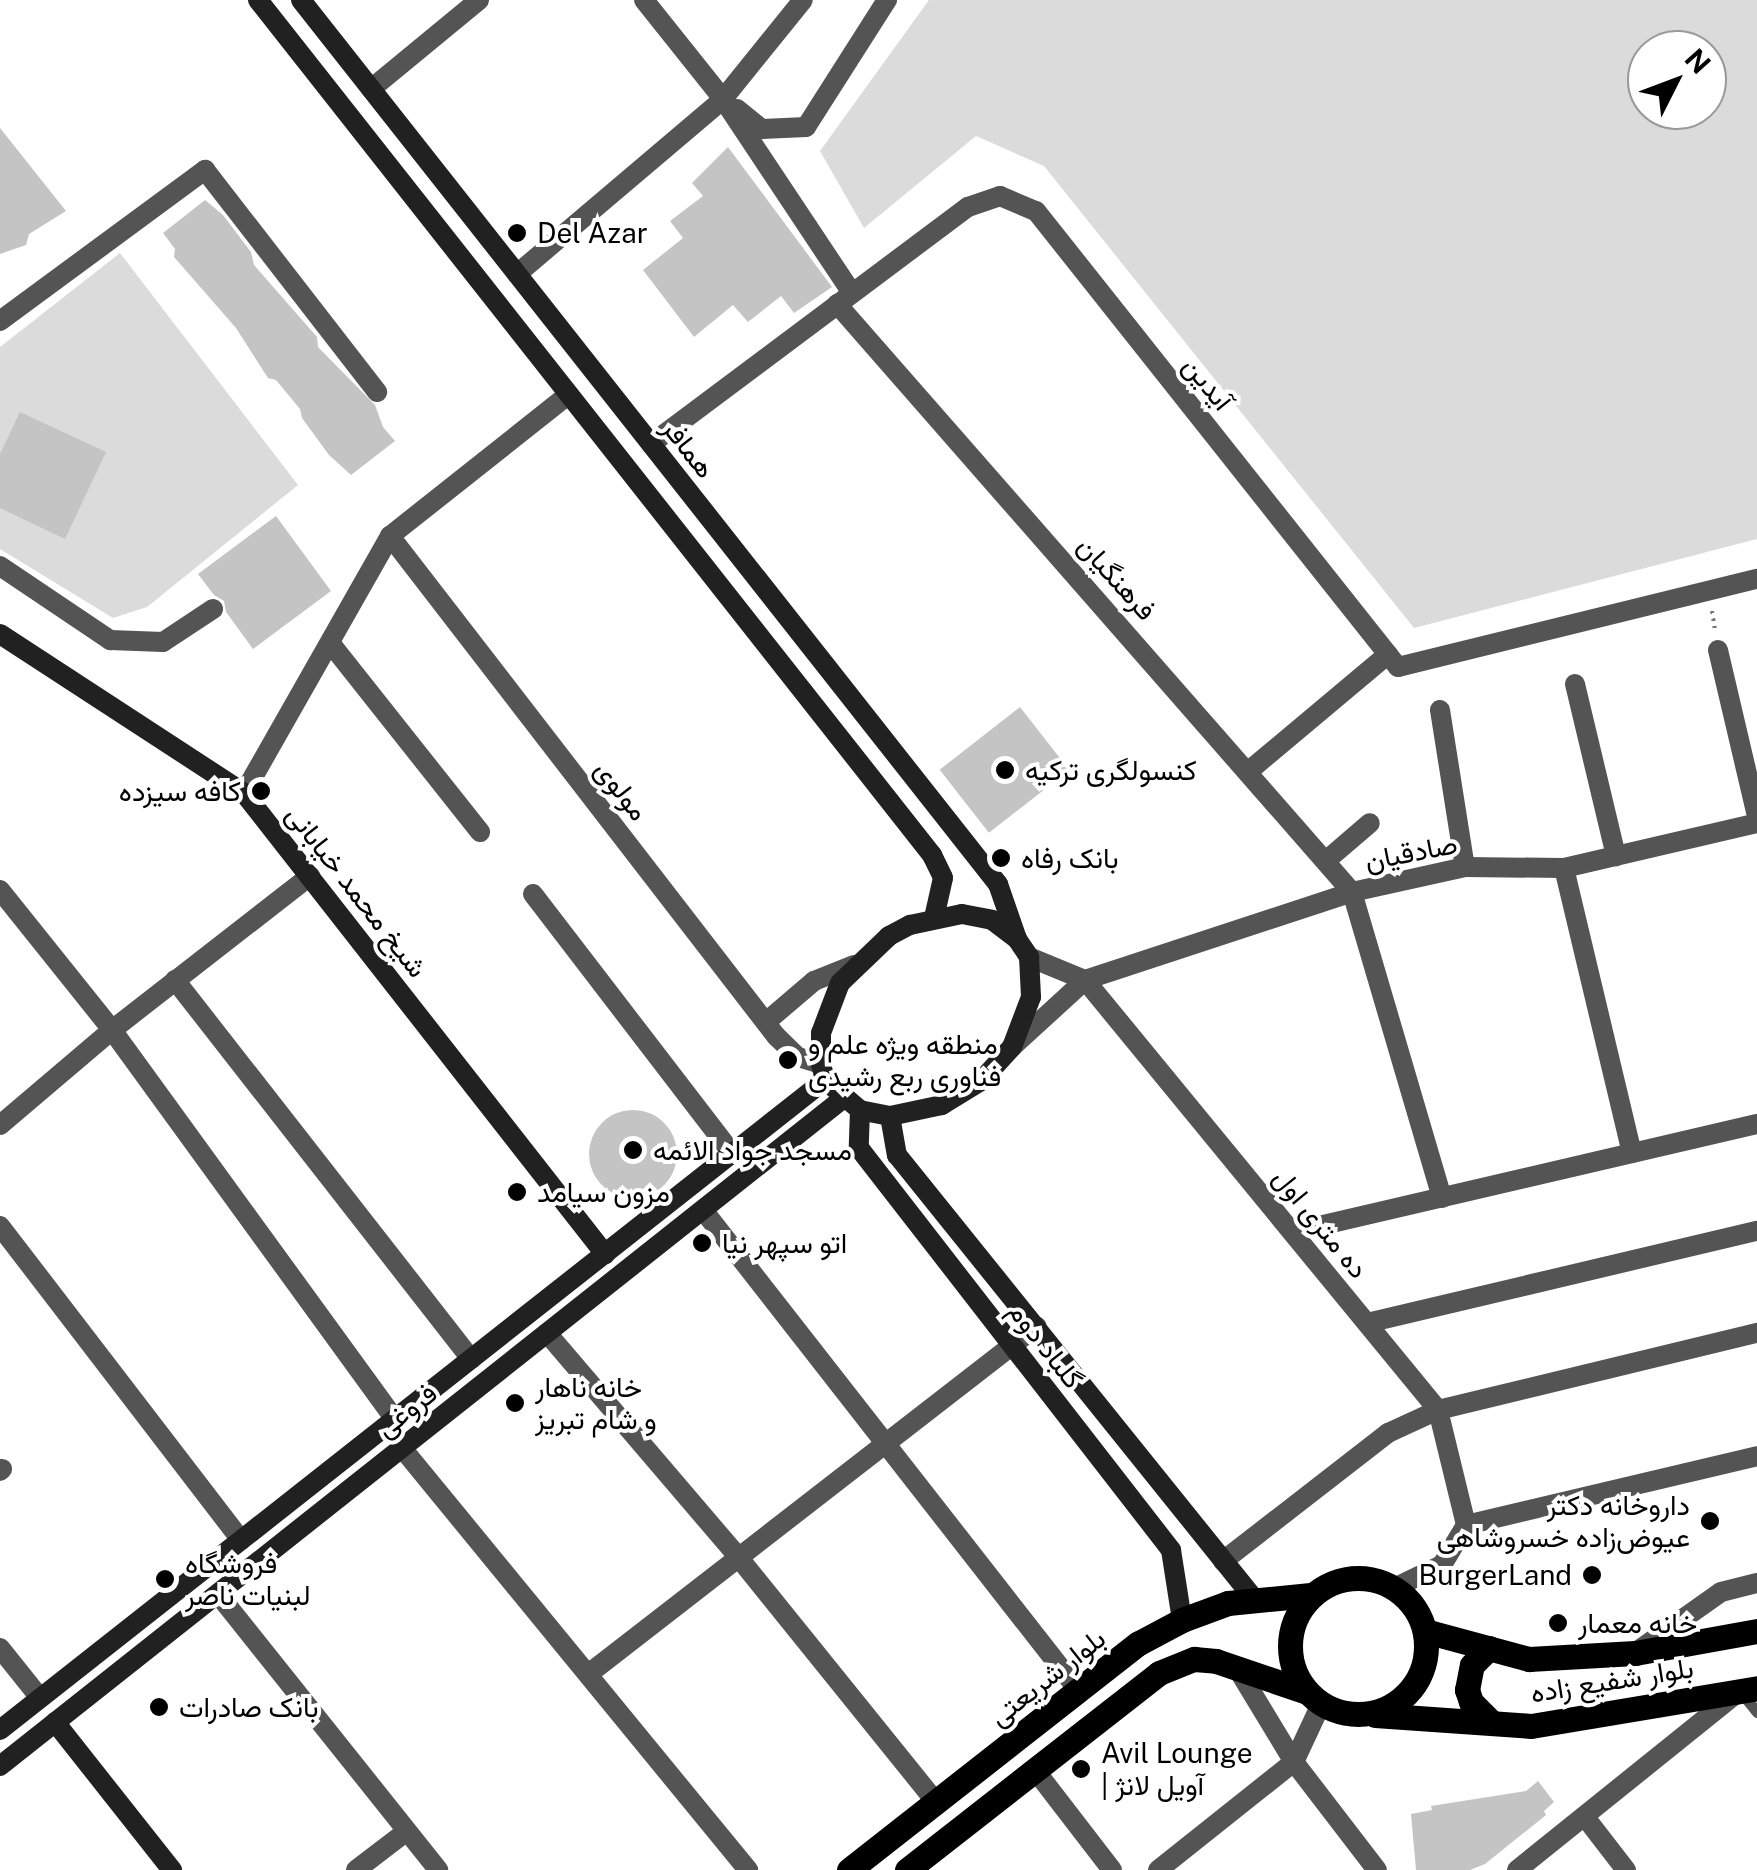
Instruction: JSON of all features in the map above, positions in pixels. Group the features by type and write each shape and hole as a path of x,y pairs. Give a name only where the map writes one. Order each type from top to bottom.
{"main road":[{"path":"258,0 932,855 943,878 934,918"},
{"name":"همافر","path":"301,0 998,884 1017,938"},
{"path":"344,110 371,89"},
{"name":"شیخ محمد خیابانی","path":"0,634 244,794 605,1254"},
{"path":"834,730 860,710"},
{"path":"962,914 992,920 1017,938 1029,957 1032,996 1012,1046 963,1094 942,1105 890,1116 853,1104 823,1072 820,1034 829,1006 854,965 889,936 934,918 962,914"},
{"name":"فروغى","path":"0,1730 732,1153 823,1072"},
{"name":"فروغى","path":"0,1766 703,1210 853,1104"},
{"name":"گلباد دوم","path":"853,1104 859,1148 1171,1550 1182,1620"},
{"name":"گلباد دوم","path":"890,1116 898,1155 1255,1600"},
{"path":"1114,1476 1140,1455"},
{"path":"907,1870 1159,1673 1194,1660 1237,1668 1355,1714 1390,1706 1416,1683 1423,1666 1425,1631 1408,1599 1378,1580 1343,1578 1311,1595 1300,1609 1289,1643 1291,1660 1314,1698"},
{"name":"بلوار شریعتى","path":"849,1870 1139,1643 1182,1620 1228,1604 1311,1595"},
{"name":"بلوار شفیع زاده","path":"1425,1631 1529,1659 1635,1653 1757,1631"},
{"path":"1488,1720 1471,1702 1467,1690 1472,1665 1489,1648"},
{"name":"بلوار شفیع زاده","path":"1355,1714 1488,1720 1531,1726 1749,1689"},
{"path":"55,1722 172,1870"}],"street":[{"path":"371,89 479,0"},
{"path":"644,0 723,99 762,129 806,127 887,0"},
{"path":"517,274 723,99 803,0"},
{"name":"فرهنگیان","path":"723,99 845,299 1328,859 1352,892 1442,1198"},
{"path":"0,321 205,170 377,392"},
{"name":"آیدین","path":"651,444 968,207 1000,196 1036,211 1388,654"},
{"path":"244,794 390,536 568,394"},
{"name":"مولوی","path":"390,536 787,1049 823,1072"},
{"path":"0,566 110,640 162,642 213,609"},
{"path":"1250,770 1388,654 1398,667 1757,579"},
{"path":"331,644 480,832"},
{"path":"1718,650 1757,819"},
{"path":"1575,684 1616,856"},
{"path":"1440,710 1464,866"},
{"name":"صادقیان","path":"1086,980 1352,892 1464,866 1564,868 1757,819"},
{"path":"1328,859 1370,822"},
{"path":"1564,868 1632,1153"},
{"path":"0,1124 112,1030 310,876"},
{"path":"0,890 112,1030 395,1419"},
{"path":"533,894 732,1153"},
{"path":"1012,1046 1086,980 1029,957"},
{"path":"766,1022 814,980 854,965"},
{"path":"175,980 472,1358"},
{"name":"ده متری اول","path":"1086,980 1438,1410 1466,1525"},
{"path":"1292,1232 1757,1124"},
{"path":"703,1210 1078,1690"},
{"path":"0,1226 241,1540"},
{"path":"1366,1323 1757,1230"},
{"path":"590,1672 1037,1326"},
{"path":"1224,1561 1388,1434 1438,1410 1757,1333"},
{"path":"547,1334 739,1558 936,1802"},
{"path":"402,1448 590,1672 748,1870"},
{"path":"1394,1588 1442,1565 1466,1525 1757,1456"},
{"path":"1635,1653 1722,1592 1757,1583"},
{"path":"218,1594 438,1870"},
{"path":"0,1648 40,1698"},
{"path":"1237,1668 1294,1762 1377,1870"},
{"path":"1517,1870 1749,1689"},
{"path":"1158,1870 1294,1762 1314,1698"},
{"path":"1035,1770 1112,1870"},
{"path":"1585,1817 1626,1870"},
{"path":"356,1870 407,1830"}],"lane":[{"path":"1749,1689 1757,1712"}],"path":[{"path":"1709,591 1718,650"}],"shaded area":[{"path":"929,0 1757,0 1757,539 1414,628 1044,166 976,136 864,228 820,151"},
{"path":"120,253 298,485 147,607 113,618 0,549 0,347"}],"building":[{"path":"0,128 66,211 29,234 26,245 0,254"},
{"path":"728,147 832,287 794,313 781,296 748,322 733,305 694,337 643,270 683,238 670,221 703,196 692,183"},
{"path":"205,200 223,215 251,252 254,265 317,337 318,347 375,405 383,427 395,441 351,475 329,455 302,418 300,409 276,380 268,378 236,328 174,257 175,249 163,233"},
{"path":"20,412 106,452 65,539 0,508 0,454"},
{"path":"276,516 331,591 253,649 226,612 224,601 214,595 198,574"},
{"name":"کنسولگری ترکیه","path":"1020,707 1069,770 989,833 940,770"},
{"name":"مسجد جواد الائمه","path":"633,1110 658,1117 670,1129 677,1154 670,1179 658,1191 633,1198 608,1191 596,1179 589,1154 596,1129 608,1117"},
{"path":"1538,1781 1554,1802 1544,1811 1546,1815 1485,1864 1470,1870 1416,1870 1411,1814 1432,1810 1431,1806 1526,1791"}],"place":[{"name":"Del Azar","path":"517,233"},
{"name":"کنسولگری ترکیه","path":"1005,770"},
{"name":"کافه سیزده","path":"261,791"},
{"name":"بانک رفاه","path":"1001,858"},
{"name":"منطقه ویژه علم و فناوری ربع رشیدی","path":"788,1060"},
{"name":"مسجد جواد الائمه","path":"633,1150"},
{"name":"مزون سیامد","path":"517,1192"},
{"name":"اتو سپهر نیا","path":"702,1243"},
{"name":"خانه ناهار و شام تبریز","path":"515,1403"},
{"name":"داروخانه دکتر عیوض‌‌زاده خسروشاهی","path":"1710,1521"},
{"name":"BurgerLand","path":"1592,1575"},
{"name":"فروشگاه لبنیات ناصر","path":"165,1579"},
{"name":"خانه معمار","path":"1558,1623"},
{"name":"بانک صادرات","path":"159,1707"},
{"name":"Avil Lounge | آویل لانژ","path":"1081,1769"}]}
